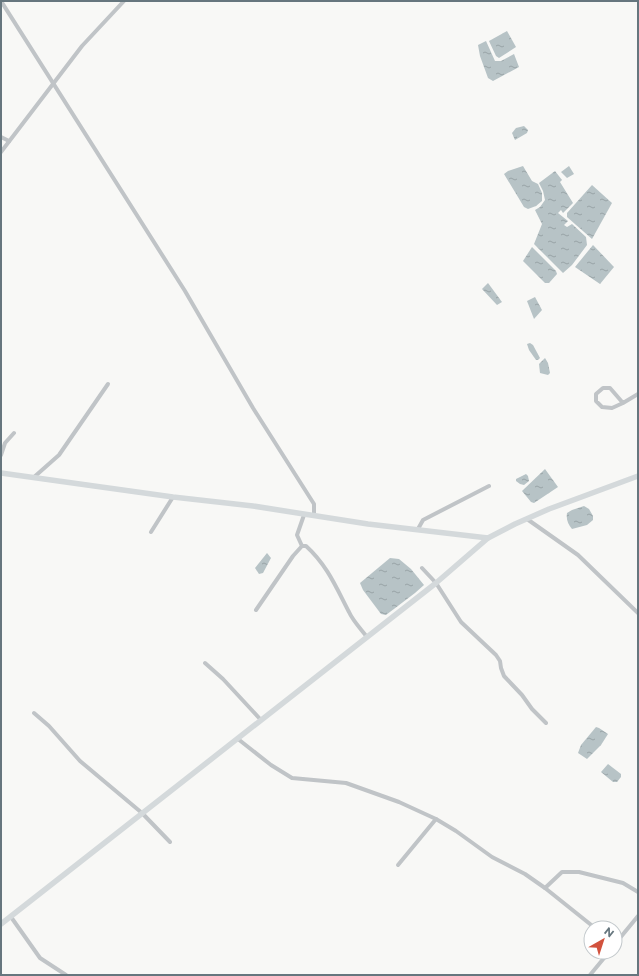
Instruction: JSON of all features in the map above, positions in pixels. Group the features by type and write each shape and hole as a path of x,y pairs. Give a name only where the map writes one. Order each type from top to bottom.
{"main road":[{"path":"1,474 253,506 368,524 488,538"},
{"path":"1,924 367,638 436,583 488,538 527,519 638,476"}],"street":[{"path":"2,1 185,292 252,408 314,504 314,516"},
{"path":"1,152 82,46 124,1"},
{"path":"1,137 9,141"},
{"path":"33,478 59,455 108,384"},
{"path":"624,403 610,388 603,388 596,394 596,401 602,407 612,408 624,403 638,394"},
{"path":"1,455 6,444 14,433"},
{"path":"418,529 423,520 489,486"},
{"path":"150,532 173,497"},
{"path":"302,546 297,535 304,515"},
{"path":"527,519 578,556 638,613"},
{"path":"256,610 293,556 302,546"},
{"path":"302,546 306,546 316,555 327,569 349,613 367,638"},
{"path":"422,568 436,583 461,622 496,655 500,662 504,676 546,723"},
{"path":"205,663 223,679 261,720"},
{"path":"34,713 49,726 80,761 142,813 170,842"},
{"path":"238,739 271,765 292,778 346,783 399,802 436,819 456,831 492,857 526,874 585,920"},
{"path":"398,865 436,819"},
{"path":"545,888 562,872 579,872 623,883 638,892"},
{"path":"623,934 638,916"},
{"path":"11,917 40,958 66,975"},
{"path":"590,975 602,960"}],"water":[{"path":"507,31 516,47 499,58 496,56 489,41"},
{"path":"486,41 495,61 501,61 514,54 519,67 493,81 488,78 480,56 478,45"},
{"path":"524,126 528,130 527,133 515,140 512,133 516,128"},
{"path":"523,166 532,181 538,184 542,193 542,201 536,206 528,209 524,207 504,174 508,171"},
{"path":"569,166 574,174 567,178 561,172"},
{"path":"555,171 562,180 560,182 573,203 563,213 561,210 558,213 568,221 564,225 567,227 572,224 586,237 587,245 572,265 563,273 534,244 542,224 535,210 540,207 545,200 539,183"},
{"path":"592,185 612,203 592,239 567,217 567,213"},
{"path":"593,245 614,267 600,284 575,267"},
{"path":"532,247 556,271 557,274 549,283 545,283 523,261"},
{"path":"488,283 502,302 497,305 482,289"},
{"path":"535,297 542,310 534,319 527,301"},
{"path":"530,343 533,345 540,358 538,360 536,360 529,350 527,344"},
{"path":"545,358 548,363 550,373 548,375 540,373 539,364"},
{"path":"545,469 558,487 534,503 531,502 522,491"},
{"path":"526,474 529,481 524,485 516,481 516,479"},
{"path":"584,506 589,509 593,516 593,520 587,525 572,529 568,522 567,513"},
{"path":"267,553 271,558 263,573 259,574 255,568"},
{"path":"390,558 399,559 411,569 424,585 386,615 381,614 363,590 360,583"},
{"path":"596,727 608,734 601,745 587,759 578,753 581,745"},
{"path":"608,764 621,774 621,777 617,782 613,782 601,772"}]}
